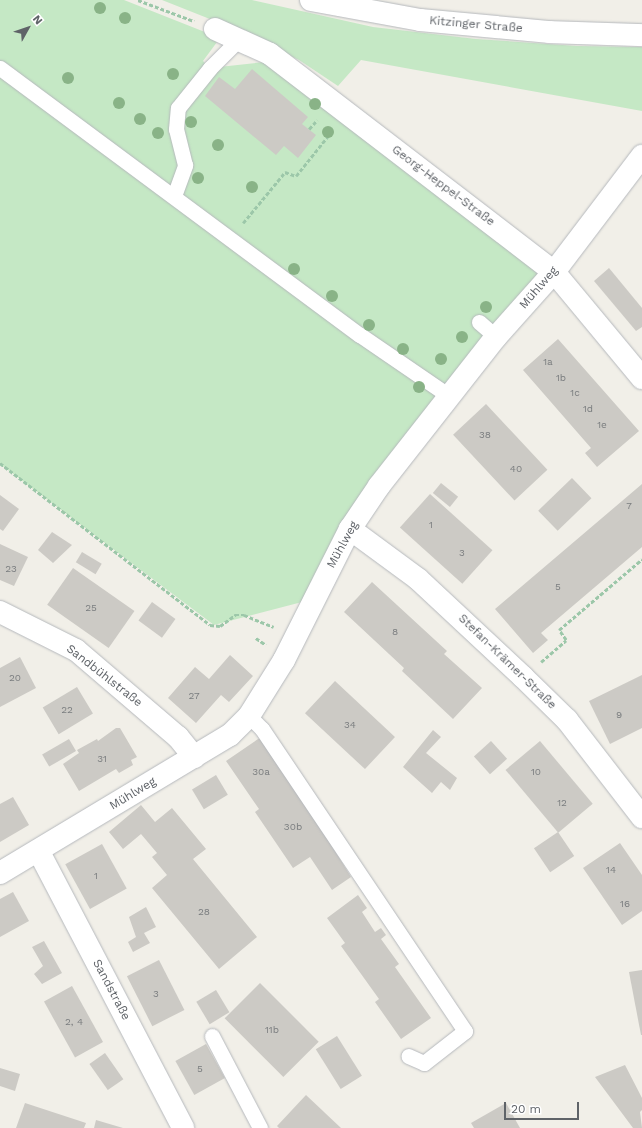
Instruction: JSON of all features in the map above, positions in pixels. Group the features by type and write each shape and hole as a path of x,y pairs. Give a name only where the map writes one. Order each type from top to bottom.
{"street":[{"name":"Kitzinger Straße","path":"311,0 420,20 550,32 642,35"},
{"name":"Georg-Heppel-Straße","path":"224,41 270,54 348,112 554,272 642,378"},
{"name":"Mühlweg","path":"0,873 39,852 230,735 249,716 268,689 293,637 350,529 379,486 496,337 554,272 642,156"},
{"name":"Stefan-Krämer-Straße","path":"350,529 418,578 567,720 642,817"},
{"name":"Sandbühlstraße","path":"0,612 76,650 178,737 194,757"},
{"name":"Sandstraße","path":"39,852 183,1128"}],"lane":[{"path":"174,196 185,165 176,129 178,108 224,41"},
{"path":"0,68 174,196 360,336 449,396"},
{"path":"479,322 496,337"},
{"path":"249,716 266,736 465,1031 424,1063 408,1056"},
{"path":"212,1036 260,1128"}],"path":[{"path":"138,0 224,41"},
{"path":"231,239 285,172 296,176 348,112"},
{"path":"309,129 314,123"},
{"path":"0,463 210,625 220,626 235,615 244,615 293,637"},
{"path":"523,677 566,640 559,630 642,559"}],"green space":[{"path":"0,0 124,0 220,38 203,61 210,68 264,62 543,273 302,602 214,625 0,464"},
{"path":"162,0 252,0 373,27 476,39 577,46 642,47 642,111 361,60 338,86 299,60 235,29"}],"building":[{"path":"252,69 308,117 302,124 316,135 298,158 284,146 276,155 205,96 219,77 235,89"},
{"path":"609,268 642,308 642,327 636,331 594,281"},
{"path":"558,339 639,431 597,467 585,453 591,448 523,370"},
{"path":"486,404 547,470 514,501 453,435"},
{"path":"572,478 591,498 558,531 538,511"},
{"path":"441,483 458,497 450,507 433,493"},
{"path":"642,484 642,547 541,633 548,640 533,653 495,609"},
{"path":"430,494 492,550 462,584 400,527"},
{"path":"0,495 19,509 3,531 0,529"},
{"path":"52,532 72,545 53,563 38,550"},
{"path":"0,544 28,557 14,586 0,580"},
{"path":"82,552 102,564 96,574 76,562"},
{"path":"73,568 134,611 109,648 47,605"},
{"path":"372,582 447,651 444,654 482,688 453,719 402,671 404,668 344,612"},
{"path":"152,602 175,619 162,638 138,621"},
{"path":"230,655 253,676 229,702 221,695 196,723 168,698 195,667 209,679"},
{"path":"20,657 36,688 0,707 0,668"},
{"path":"642,675 642,728 610,744 589,701"},
{"path":"335,681 395,737 365,769 305,713"},
{"path":"77,687 93,714 59,734 43,708"},
{"path":"116,728 120,728 137,757 131,760 133,765 119,773 116,769 79,791 63,764 79,753 77,750 97,739 98,741"},
{"path":"433,730 441,737 426,753 457,778 450,790 441,782 432,793 403,767"},
{"path":"264,735 351,877 332,890 310,857 293,868 255,812 259,809 226,761"},
{"path":"69,739 76,751 49,767 42,755"},
{"path":"491,741 507,759 490,774 474,756"},
{"path":"540,741 593,804 558,833 506,770"},
{"path":"216,775 228,795 204,809 192,789"},
{"path":"13,797 29,825 0,842 0,804"},
{"path":"141,805 155,822 172,808 206,849 193,859 257,937 219,969 152,888 167,875 152,857 157,853 141,834 123,849 109,832"},
{"path":"558,832 574,856 550,872 534,848"},
{"path":"620,843 642,875 642,911 622,925 583,868"},
{"path":"102,844 127,889 90,909 65,864"},
{"path":"13,892 29,921 0,937 0,899"},
{"path":"358,895 367,908 362,912 375,932 381,928 386,935 381,939 399,964 395,967 431,1018 401,1039 375,1002 379,999 341,946 345,943 327,918"},
{"path":"146,907 156,927 144,933 150,943 133,952 128,942 136,937 129,917"},
{"path":"44,941 62,973 42,984 34,974 43,966 32,947"},
{"path":"159,960 184,1010 152,1026 127,976"},
{"path":"642,970 642,1035 641,1035 629,972"},
{"path":"260,983 319,1042 283,1077 225,1018"},
{"path":"72,986 103,1042 75,1057 44,1002"},
{"path":"216,990 229,1012 210,1024 196,1002"},
{"path":"337,1036 362,1076 341,1089 316,1049"},
{"path":"206,1044 225,1078 194,1095 175,1061"},
{"path":"105,1053 123,1079 108,1090 89,1064"},
{"path":"625,1065 642,1098 642,1110 640,1112 642,1128 633,1128 595,1077"},
{"path":"0,1068 20,1074 15,1091 0,1086"},
{"path":"306,1095 341,1128 279,1128 277,1126"},
{"path":"25,1103 86,1123 84,1128 16,1128"},
{"path":"506,1103 520,1128 474,1128 471,1123"},
{"path":"96,1120 123,1128 94,1128"}]}
